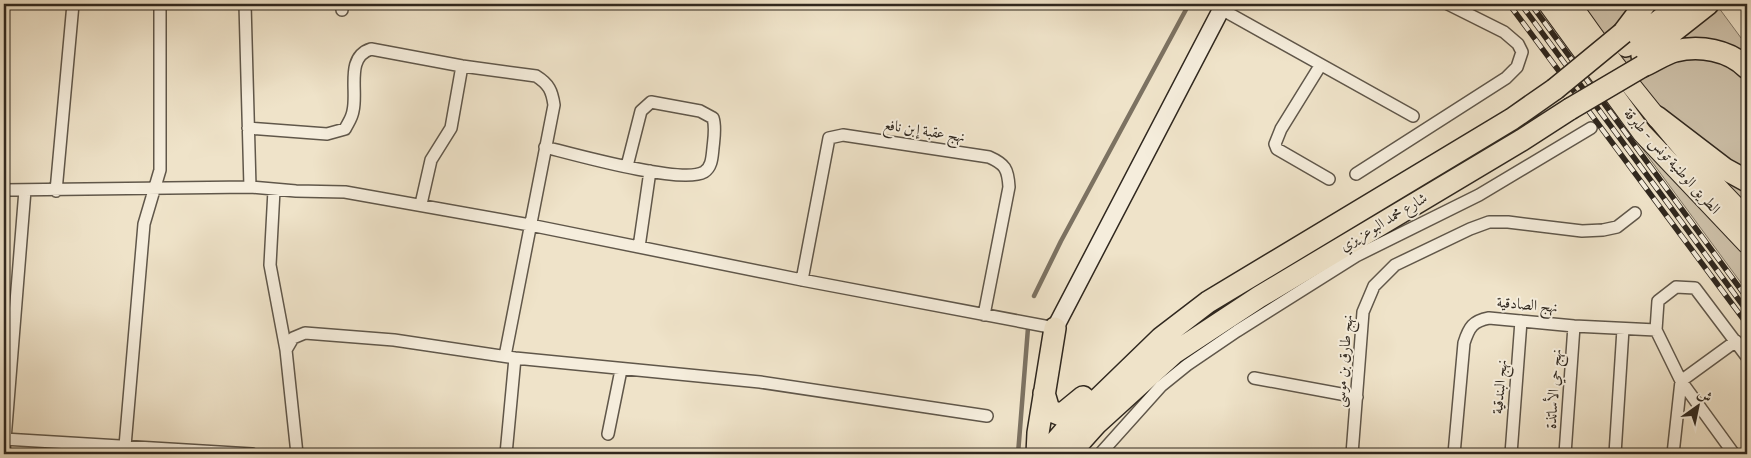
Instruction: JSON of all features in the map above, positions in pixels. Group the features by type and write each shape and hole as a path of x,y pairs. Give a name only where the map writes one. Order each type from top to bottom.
{"highway":[{"path":"1633,51 1645,4"},
{"path":"1633,51 1681,4"},
{"path":"1633,51 1708,4"},
{"path":"1633,51 1710,49 1729,55 1747,68"},
{"name":"شارع محمد البوعزيزي","path":"1045,454 1064,432 1160,338 1232,287 1504,124 1555,89 1633,51"},
{"name":"شارع محمد البوعزيزي","path":"1069,454 1096,424 1174,353 1259,298 1506,150 1570,109 1633,51"},
{"path":"1657,118 1725,169 1747,181"},
{"path":"1037,454 1054,328"},
{"path":"1044,393 1049,410 1054,414 1064,414 1110,374 1160,338"},
{"path":"1076,454 1096,424"}],"main road":[{"name":"الطريق الوطنية تونس - طبرقة","path":"1548,4 1642,133 1747,244"},
{"name":"الطريق الوطنية تونس - طبرقة","path":"1571,4 1631,87 1693,161 1747,218"}],"street":[{"path":"56,190 73,4"},
{"path":"125,446 144,224 160,170 160,4"},
{"path":"245,4 250,187"},
{"path":"1356,174 1506,78 1517,67 1522,52 1513,38 1448,4"},
{"path":"4,190 250,187 274,190 345,192 530,224 802,280 1054,328 1223,7 1320,66 1413,116"},
{"path":"248,128 327,134 345,129 354,110 355,70 358,57 362,52 371,49 462,66 536,76 545,81 552,90 554,105 530,224 510,357 506,454"},
{"path":"421,204 431,160 451,128 462,66"},
{"path":"1320,66 1281,129 1275,144 1277,149 1329,179"},
{"path":"545,147 627,166 650,171 697,175 705,171 712,157 715,124 712,118 700,111 651,102 641,111 627,166"},
{"path":"1100,454 1161,386 1187,365 1237,331 1356,256 1479,195 1591,128"},
{"name":"نهج عقبة إبن نافع","path":"802,280 829,138 844,135 988,157 1002,162 1008,172 1009,187 984,315"},
{"path":"639,247 650,171"},
{"path":"4,452 25,190"},
{"path":"274,190 270,265 286,350 297,454"},
{"name":"نهج طارق بن موسى","path":"1352,454 1363,312 1374,286 1396,265 1470,229 1489,222 1508,222 1582,231 1603,230 1618,227 1636,213"},
{"path":"1734,454 1681,381 1656,330 1658,301 1676,287 1695,288 1747,357"},
{"name":"نهج الصادقية","path":"1454,454 1464,343 1468,328 1476,321 1489,318 1574,326 1656,330"},
{"name":"نهج البندقية","path":"1511,454 1521,321"},
{"name":"نهج حي الأساتذة","path":"1565,454 1574,326"},
{"path":"1615,454 1623,329"},
{"path":"286,350 293,338 305,333 394,340 510,357 621,370 760,382 987,416"},
{"path":"1673,454 1681,381 1736,341"},
{"path":"608,434 621,370"},
{"path":"1254,378 1357,397"},
{"path":"4,439 252,454"}],"shaded area":[{"path":"1558,4 1716,4 1747,46 1747,291 1569,49"}],"waterway":[{"path":"1034,296 1061,241 1189,4"},
{"path":"1018,454 1028,328"}],"railway":[{"path":"1509,4 1747,324"},
{"path":"1521,4 1747,311"},
{"path":"1531,4 1747,298"}]}
